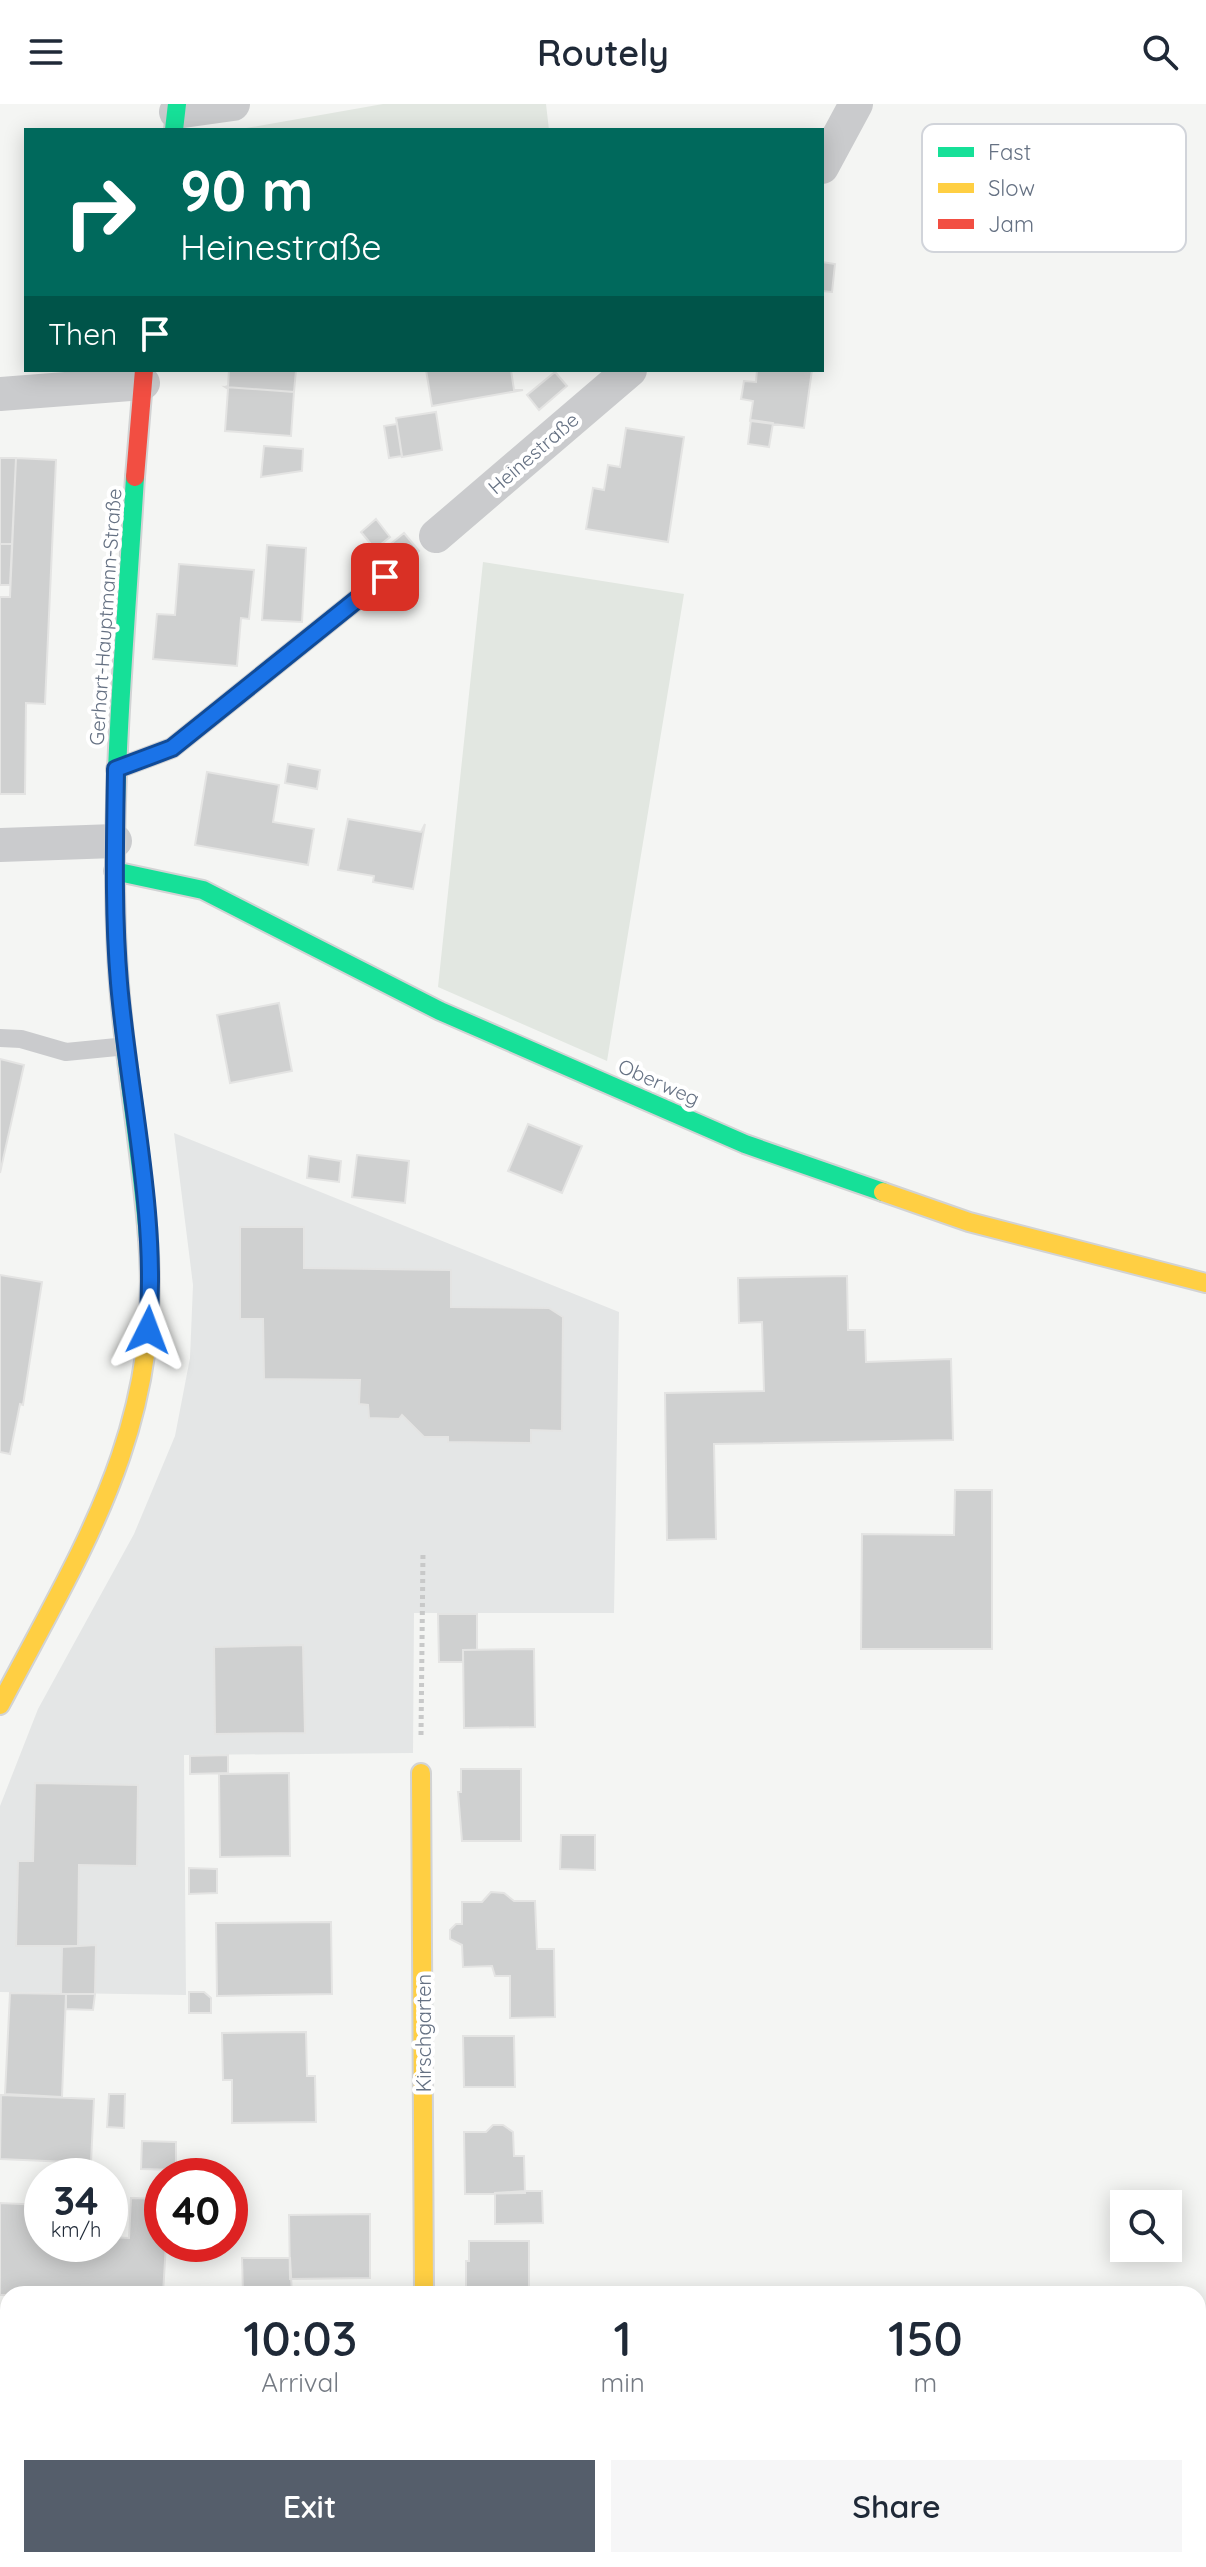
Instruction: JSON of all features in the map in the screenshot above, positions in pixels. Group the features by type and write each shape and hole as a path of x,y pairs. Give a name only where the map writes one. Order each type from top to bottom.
{"street":[{"path":"176,115 233,104"},
{"path":"824,163 856,104"},
{"name":"Heinestraße","path":"436,536 628,372"},
{"path":"0,394 144,377"},
{"name":"Gerhart-Hauptmann-Straße","path":"0,1705 19,1654 96,1525 136,1412 146,1359 151,1300 149,1243 119,983 114,856 116,769 144,377"},
{"path":"116,769 172,748 385,577"},
{"path":"0,845 114,856"},
{"name":"Oberweg","path":"114,856 203,890 440,1011 745,1144 969,1222 1206,1283"},
{"name":"Kirschgarten","path":"421,1773 424,2286"}],"lane":[{"path":"0,1038 21,1039 66,1052 127,1046"}],"path":[{"path":"421,1773 423,1552"}],"shaded area":[{"path":"383,104 546,104 549,128 246,128"},
{"path":"483,562 684,594 607,1061 438,987"},
{"path":"174,1133 619,1312 614,1613 414,1613 413,1753 184,1755 186,1995 0,1992 0,1806 38,1709 134,1534 175,1436 190,1358 193,1285"}],"building":[{"path":"824,262 835,264 832,292 824,291"},
{"path":"229,372 296,372 294,392 225,387 228,386"},
{"path":"426,372 511,372 514,390 523,390 432,406"},
{"path":"555,372 567,386 539,410 527,395"},
{"path":"757,372 812,372 804,428 750,421 753,401 741,399 744,381 756,382"},
{"path":"225,387 294,392 291,436 225,431 228,389"},
{"path":"436,412 442,450 402,457 396,418"},
{"path":"751,420 773,423 769,447 748,444"},
{"path":"397,424 402,456 389,458 384,426"},
{"path":"626,428 684,437 668,542 586,529 593,488 604,490 608,465 620,467"},
{"path":"264,446 303,449 302,471 261,477"},
{"path":"0,458 16,458 12,544 0,544"},
{"path":"16,458 56,460 45,704 26,703 25,794 0,794 0,597 10,597"},
{"path":"376,519 390,537 375,549 361,532"},
{"path":"404,533 419,551 398,569 382,551"},
{"path":"0,544 12,544 10,585 0,585"},
{"path":"267,545 306,548 302,622 262,620"},
{"path":"179,564 254,570 249,619 241,618 237,666 153,659 157,614 175,615"},
{"path":"288,764 320,770 317,789 285,783"},
{"path":"207,772 279,785 273,822 314,829 308,865 195,845"},
{"path":"348,819 421,832 425,824 413,889 373,882 374,876 338,870"},
{"path":"279,1003 292,1071 230,1083 217,1015"},
{"path":"0,1059 24,1065 0,1173"},
{"path":"528,1124 582,1146 562,1193 508,1171"},
{"path":"357,1155 409,1161 405,1203 352,1197"},
{"path":"309,1156 341,1161 339,1182 307,1178"},
{"path":"240,1227 304,1227 304,1268 451,1270 451,1307 549,1308 563,1317 562,1431 531,1430 531,1443 448,1442 448,1437 424,1437 402,1415 399,1419 369,1418 368,1405 359,1404 360,1380 264,1379 263,1319 240,1319"},
{"path":"0,1275 42,1282 23,1405 20,1404 10,1454 0,1452"},
{"path":"847,1276 848,1330 865,1330 866,1362 951,1359 953,1440 714,1444 716,1539 667,1540 665,1393 764,1391 762,1322 739,1323 738,1278"},
{"path":"955,1490 992,1490 992,1649 861,1649 862,1534 954,1535"},
{"path":"438,1614 477,1614 477,1650 463,1650 463,1662 439,1662"},
{"path":"303,1645 305,1733 215,1734 214,1647"},
{"path":"534,1649 535,1727 464,1728 463,1650"},
{"path":"228,1755 228,1773 190,1774 190,1756"},
{"path":"461,1769 521,1769 521,1841 462,1841 458,1792 461,1792"},
{"path":"289,1773 290,1856 220,1857 219,1774"},
{"path":"35,1783 138,1785 137,1866 79,1865 78,1946 16,1946 18,1861 33,1861"},
{"path":"561,1835 595,1835 595,1870 560,1869"},
{"path":"189,1868 217,1869 217,1893 189,1894"},
{"path":"491,1892 504,1893 514,1901 535,1901 537,1949 554,1949 555,2017 510,2018 510,1976 495,1976 492,1966 463,1967 462,1945 450,1939 450,1930 456,1924 462,1924 462,1902 482,1902"},
{"path":"331,1922 332,1994 217,1996 216,1923"},
{"path":"96,1945 95,1994 61,1994 62,1947"},
{"path":"189,1992 204,1992 211,1998 211,2013 189,2013"},
{"path":"10,1993 66,1994 62,2097 5,2094"},
{"path":"66,1994 95,1994 93,2010 66,2009"},
{"path":"306,2032 307,2076 315,2076 316,2122 232,2123 232,2080 223,2080 222,2033"},
{"path":"463,2036 514,2036 515,2087 464,2087"},
{"path":"109,2094 125,2094 124,2128 107,2127"},
{"path":"1,2095 94,2099 91,2158 0,2159"},
{"path":"493,2125 503,2125 513,2132 514,2156 524,2156 525,2193 465,2194 464,2132 486,2132"},
{"path":"142,2141 176,2142 176,2158 144,2158 144,2169 141,2169"},
{"path":"542,2191 543,2223 495,2224 495,2193"},
{"path":"131,2198 144,2198 144,2262 165,2262 163,2286 0,2286 0,2203 24,2204 24,2262 128,2262"},
{"path":"370,2214 370,2278 290,2279 289,2215"},
{"path":"469,2241 529,2241 529,2286 466,2286 466,2261 469,2261"},
{"path":"248,2258 290,2258 292,2286 243,2286 242,2262 248,2262"}],"traffic: fast":[{"path":"174,128 177,104"},
{"path":"135,477 120,704 115,874 121,1008 148,1238"},
{"path":"114,871 203,890 440,1011 745,1144 883,1192"}],"traffic: slow":[{"path":"116,769 172,748 385,577"},
{"path":"883,1192 969,1222 1206,1283"},
{"path":"0,1705 88,1537 130,1427 143,1368 149,1306 148,1238"},
{"path":"421,1773 424,2286"}],"traffic: jam":[{"path":"135,477 144,372"}],"route":[{"path":"148,1330 151,1300 149,1243 119,983 114,871 116,769 172,748 385,577"}]}
